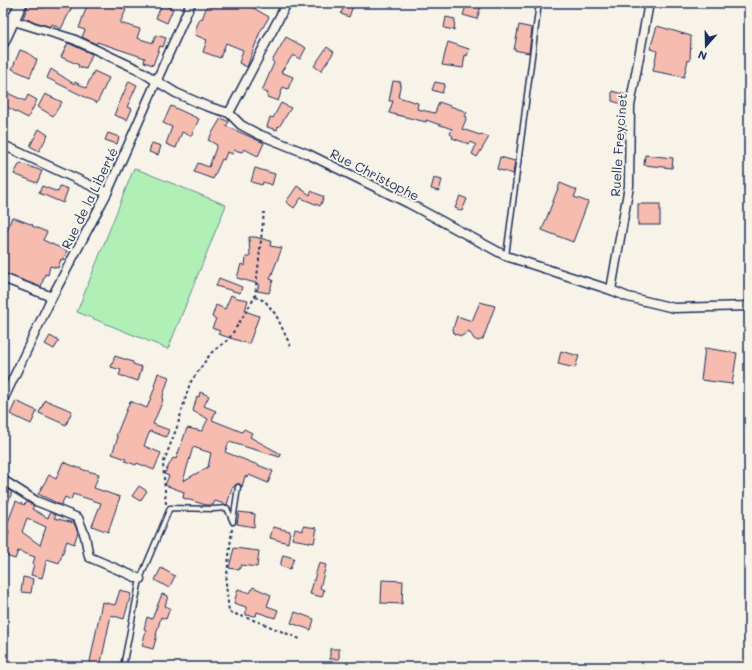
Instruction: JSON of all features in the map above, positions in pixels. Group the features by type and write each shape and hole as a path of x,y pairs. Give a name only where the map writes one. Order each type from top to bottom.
{"street":[{"path":"3,42 21,3"},
{"name":"Rue de la Liberté","path":"3,400 52,297 107,193 191,3"},
{"path":"229,113 287,3"},
{"name":"Ruelle Freycinet","path":"611,290 629,186 630,106 649,3"},
{"name":"Rue Christophe","path":"3,16 14,21 73,39 137,69 176,93 206,106 229,113 241,125 258,134 322,161 408,203 506,256 611,290 628,297 674,308 749,306"},
{"path":"3,145 107,193"},
{"path":"3,278 52,297"},
{"path":"3,480 36,501 78,518 85,536 89,557 140,578"}],"lane":[{"path":"506,256 540,3"},
{"path":"233,522 238,487"},
{"path":"124,667 140,578 170,508 227,508 233,522"}],"path":[{"path":"167,515 163,464 177,427 190,382 211,353 229,340 255,296 264,212"},
{"path":"255,296 265,301 276,315 292,347"},
{"path":"233,522 226,583 229,612 259,622 300,639"}],"green space":[{"path":"134,168 226,205 168,349 77,312"}],"building":[{"path":"29,3 43,8 45,3 74,3 61,29 52,24 51,27 23,18"},
{"path":"88,3 111,3 126,10 120,23 140,29 137,38 153,43 156,35 166,38 163,47 160,46 153,65 144,62 145,58 97,42 96,44 82,37 85,30 79,28"},
{"path":"208,3 251,3 250,6 269,17 260,32 247,67 239,63 243,50 226,43 220,58 203,52 207,40 195,35 195,31 200,18 202,19"},
{"path":"345,3 354,3 349,17 341,14"},
{"path":"467,3 482,3 477,19 463,15"},
{"path":"162,4 173,9 167,23 156,18"},
{"path":"446,17 455,19 454,30 444,28"},
{"path":"519,25 532,28 529,53 514,50"},
{"path":"657,26 691,36 690,61 688,60 684,77 653,71 657,51 650,49"},
{"path":"286,37 306,48 300,59 293,55 281,72 293,77 288,89 283,87 278,101 267,97 268,93 262,91 274,63 272,61"},
{"path":"448,42 469,49 467,56 465,55 463,68 442,65"},
{"path":"68,43 92,54 86,69 78,67 79,65 61,57"},
{"path":"327,47 334,52 321,71 314,66"},
{"path":"20,50 28,53 37,60 30,77 12,69"},
{"path":"51,69 74,84 75,82 86,88 94,71 109,78 97,103 47,78"},
{"path":"129,81 137,85 127,107 132,109 127,120 114,115"},
{"path":"393,81 401,82 398,97 418,103 417,109 435,113 439,102 467,112 465,116 467,117 462,129 489,137 477,157 472,154 476,145 452,138 453,136 450,134 452,129 426,120 426,122 389,113 393,101 389,101"},
{"path":"435,82 445,84 442,93 432,90"},
{"path":"3,91 25,101 28,95 37,100 28,118 3,105"},
{"path":"612,91 626,95 625,105 612,101"},
{"path":"45,94 62,102 53,116 38,107"},
{"path":"281,103 291,108 279,127 278,126 277,130 267,127 270,117 273,118"},
{"path":"171,106 199,119 191,136 182,132 176,148 166,144 172,127 163,123"},
{"path":"221,118 229,122 226,126 264,143 258,156 244,149 242,152 234,150 233,154 227,152 224,160 222,159 213,179 194,172 198,163 209,167 217,145 208,140"},
{"path":"39,129 48,135 39,151 30,146"},
{"path":"108,133 119,137 117,144 105,140"},
{"path":"152,143 161,146 158,155 149,152"},
{"path":"645,155 673,158 672,168 644,165"},
{"path":"500,157 515,161 513,174 497,169"},
{"path":"20,163 42,171 37,183 14,174"},
{"path":"255,168 275,174 272,185 263,182 262,185 251,182"},
{"path":"434,178 442,180 439,191 431,189"},
{"path":"560,183 577,190 574,197 588,202 573,242 542,230"},
{"path":"42,186 58,192 60,186 68,189 63,203 39,193"},
{"path":"297,186 310,195 311,191 324,197 320,206 301,198 294,208 286,202"},
{"path":"460,196 467,199 462,211 455,208"},
{"path":"638,204 660,204 660,225 638,225"},
{"path":"12,217 47,232 43,240 67,251 63,260 61,259 58,268 50,266 48,275 45,274 41,287 3,273 3,263 5,257 3,256 3,230 7,231"},
{"path":"249,237 271,241 270,246 282,248 270,279 273,280 269,293 257,291 259,284 237,278 241,264 245,266 246,257 250,257"},
{"path":"219,278 242,287 240,293 216,286"},
{"path":"231,295 248,300 245,311 259,316 249,344 218,334 220,331 212,328 216,319 212,317 216,305 225,309"},
{"path":"480,302 495,306 483,339 478,341 474,339 469,331 462,336 454,334 453,329 457,316 472,321"},
{"path":"50,336 59,341 54,349 45,344"},
{"path":"705,348 737,353 732,384 701,380"},
{"path":"561,351 579,356 575,368 558,364"},
{"path":"115,356 133,362 133,364 142,367 138,381 119,375 121,370 111,367"},
{"path":"158,373 169,377 162,399 163,400 153,424 169,430 166,437 150,431 144,446 161,453 154,470 137,463 136,465 125,461 126,459 112,454 118,437 116,436 130,401 147,408 155,387"},
{"path":"200,392 209,396 204,406 216,411 212,420 242,432 244,429 252,433 250,437 281,454 280,457 229,442 225,452 273,471 268,483 249,475 248,477 245,476 242,487 240,484 237,484 232,488 227,505 215,501 213,505 206,505 183,498 184,492 165,485 169,476 164,474 173,458 176,459 187,428 202,431 208,419 193,411 197,396 199,397","holes":["193,447 211,453 208,467 183,481"]},
{"path":"45,400 72,411 66,425 39,413"},
{"path":"16,401 37,411 31,424 10,414"},
{"path":"63,462 99,474 94,488 120,497 108,532 92,526 101,503 73,494 71,500 65,497 61,505 38,494 49,475 56,479"},
{"path":"139,486 147,491 140,501 132,496"},
{"path":"3,487 12,492 4,514 3,514"},
{"path":"16,501 24,505 27,502 34,506 32,509 48,518 50,512 56,515 54,518 74,523 78,532 74,544 67,541 59,563 47,559 42,578 31,575 35,557 18,551 15,559 3,555 9,532 5,530","holes":["27,518 46,527 40,545 22,532"]},
{"path":"239,512 255,514 254,527 237,524"},
{"path":"303,526 317,528 314,543 292,539 295,529 303,531"},
{"path":"273,527 290,531 288,543 270,538"},
{"path":"234,548 259,551 257,567 241,565 239,570 229,568"},
{"path":"283,555 294,558 290,569 280,566"},
{"path":"319,563 326,565 320,588 324,590 322,597 310,594"},
{"path":"161,568 175,576 169,588 155,580"},
{"path":"23,577 33,579 31,593 21,592"},
{"path":"382,580 403,581 402,604 381,603"},
{"path":"253,587 271,595 267,606 278,610 275,618 257,612 256,616 246,615 246,607 234,603 238,589 250,593"},
{"path":"120,590 131,594 124,619 111,615 100,667 89,667 102,602 115,605"},
{"path":"162,594 168,596 165,606 170,608 166,619 161,617 153,649 142,646 146,630 144,629 147,617 152,619"},
{"path":"295,612 314,619 311,630 291,623"},
{"path":"330,649 339,649 339,659 330,659"}]}
